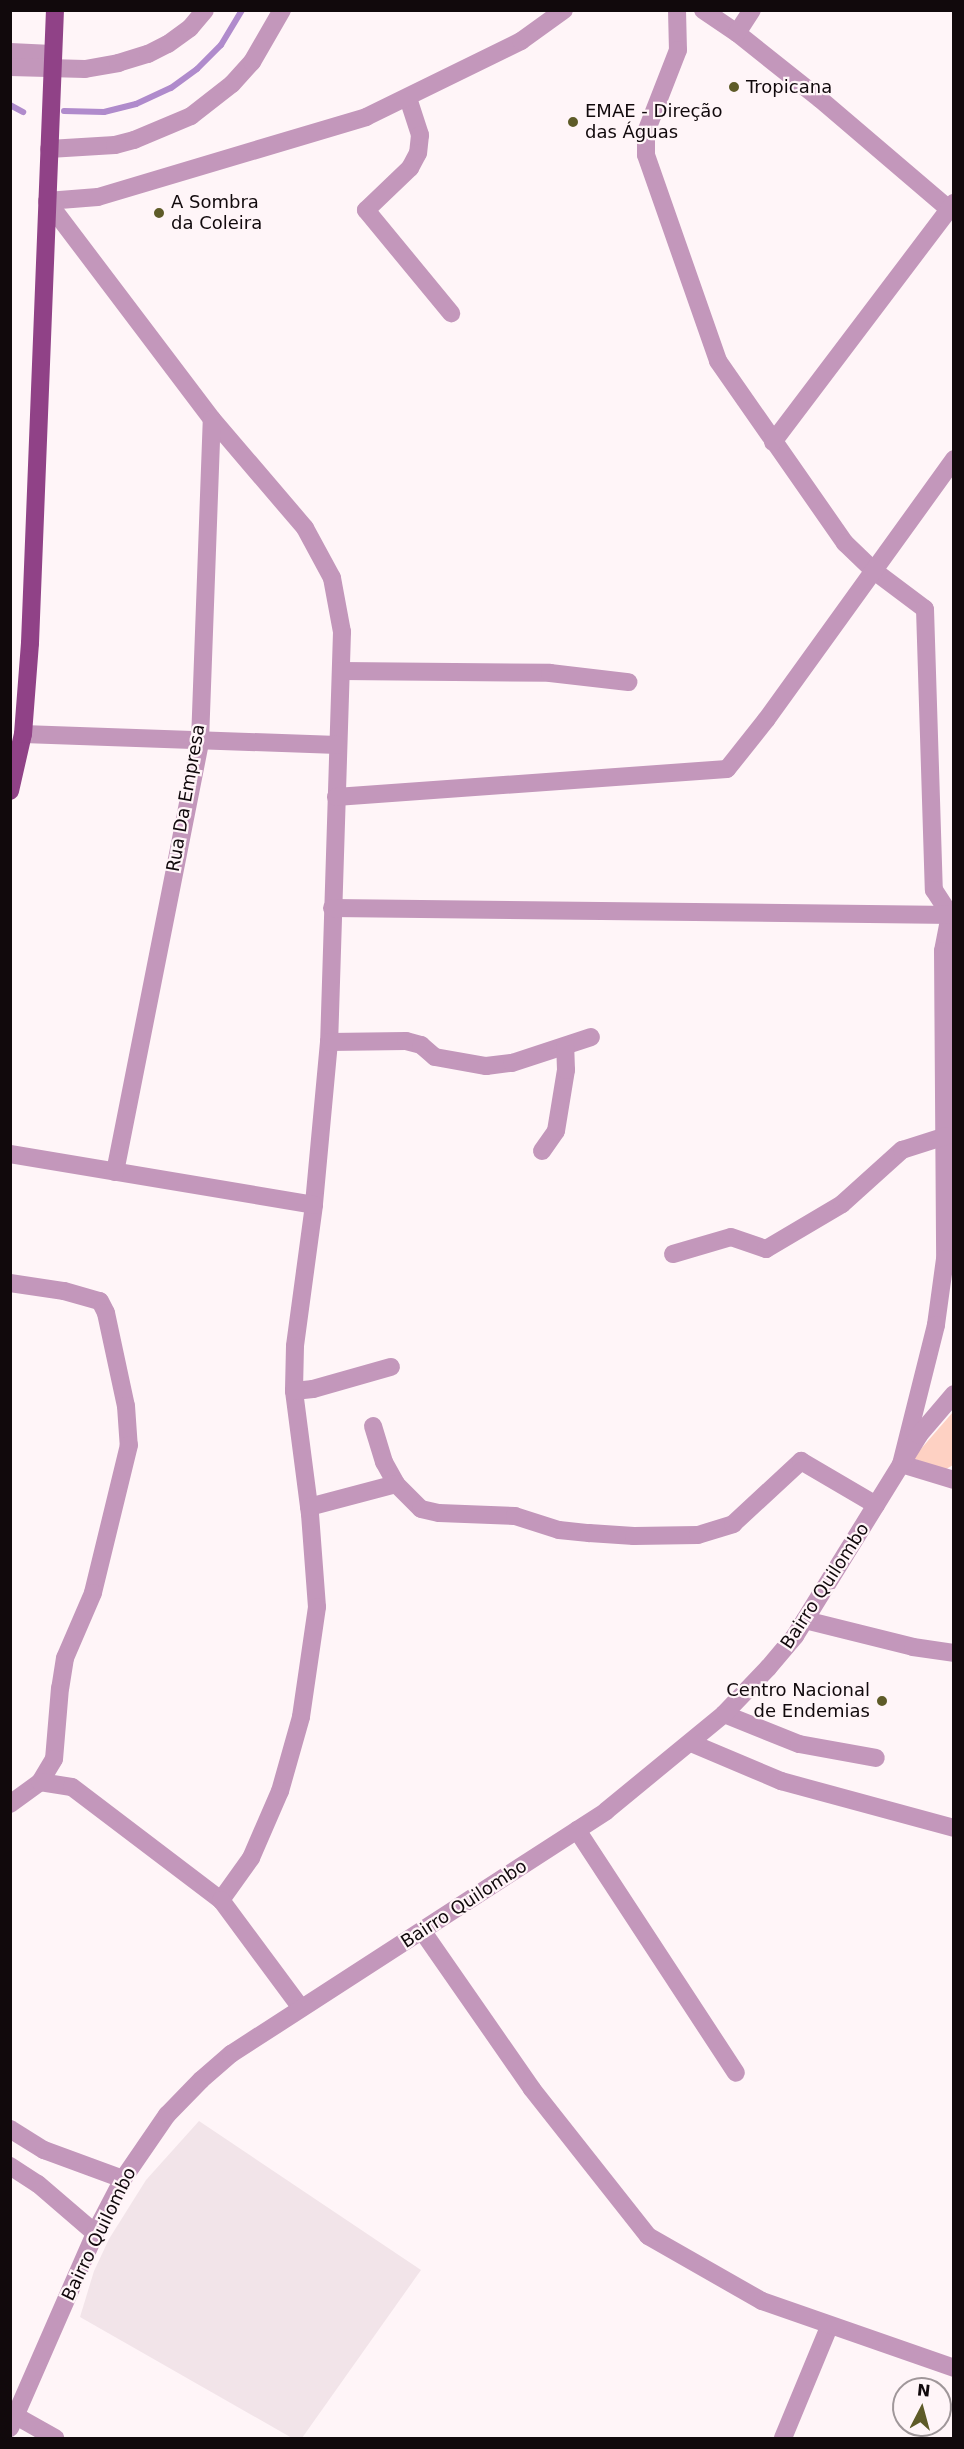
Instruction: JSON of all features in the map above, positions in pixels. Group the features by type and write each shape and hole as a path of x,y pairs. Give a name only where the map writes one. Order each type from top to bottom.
{"main road":[{"path":"10,791 23,734 30,643 51,61 55,10"}],"street":[{"path":"10,52 85,69 148,54 168,44 190,28 205,10"},
{"path":"49,149 105,146 134,141 191,116 232,84 252,62 282,10"},
{"path":"47,201 98,197 366,117 521,41 564,10"},
{"path":"677,10 678,50 646,132 646,155 717,361 844,543 873,570 925,609 934,890 952,915 943,951 946,1136 945,1260 936,1325 901,1464 954,1480"},
{"path":"703,10 737,33 951,206 773,442"},
{"path":"737,33 752,10"},
{"path":"10,67 51,61"},
{"path":"408,98 420,135 418,153 410,168 366,210 452,313"},
{"path":"47,201 212,419 305,528 333,578 342,632 328,1042 314,1204 295,1346 294,1391 309,1507 317,1607 300,1717 280,1791 255,1849 220,1900"},
{"name":"Rua Da Empresa","path":"115,1172 200,741 212,419"},
{"path":"336,796 727,769 766,720 954,459"},
{"path":"341,671 550,673 628,682"},
{"path":"23,734 338,745"},
{"path":"332,908 952,915"},
{"path":"328,1042 406,1041 421,1045 435,1057 486,1066 512,1063 565,1047 591,1036"},
{"path":"542,1151 556,1131 566,1070 565,1047"},
{"path":"673,1254 731,1237 766,1249 842,1204 902,1150 946,1136"},
{"path":"10,1154 314,1204"},
{"path":"10,1283 72,1293 100,1301 106,1312 126,1406 129,1445 93,1593 65,1658 54,1759 40,1782 10,1804"},
{"path":"294,1391 313,1389 391,1367"},
{"name":"Bairro Quilombo","path":"13,2422 95,2233 123,2179 162,2122 201,2080 231,2054 423,1932 606,1811 724,1714 768,1668 805,1620 919,1435 954,1394"},
{"path":"373,1426 381,1445 384,1462 396,1485 421,1509 439,1513 515,1516 559,1530 634,1536 698,1535 733,1524 801,1461 876,1505"},
{"path":"309,1507 396,1485"},
{"path":"805,1620 913,1647 954,1653"},
{"path":"724,1714 799,1744 876,1758"},
{"path":"691,1743 781,1781 954,1828"},
{"path":"40,1782 72,1787 220,1900 301,2008"},
{"path":"577,1830 736,2073"},
{"path":"423,1932 532,2089 648,2236 762,2301 829,2327 954,2368"},
{"path":"10,2129 44,2150 123,2179"},
{"path":"10,2166 38,2184 95,2233"},
{"path":"783,2439 829,2327"},
{"path":"13,2422 55,2439"}],"shaded area":[{"path":"953,1412 953,1465 943,1471 913,1458"},
{"path":"199,2121 421,2270 302,2438 292,2438 80,2317 94,2271 109,2239 146,2180"}],"waterway":[{"path":"64,111 104,112 136,104 171,88 197,69 221,45 242,10"},
{"path":"10,105 23,112"}],"place":[{"name":"Tropicana","path":"734,87"},
{"name":"EMAE - Direção das Águas","path":"573,122"},
{"name":"A Sombra da Coleira","path":"159,213"},
{"name":"Centro Nacional de Endemias","path":"882,1701"}]}
